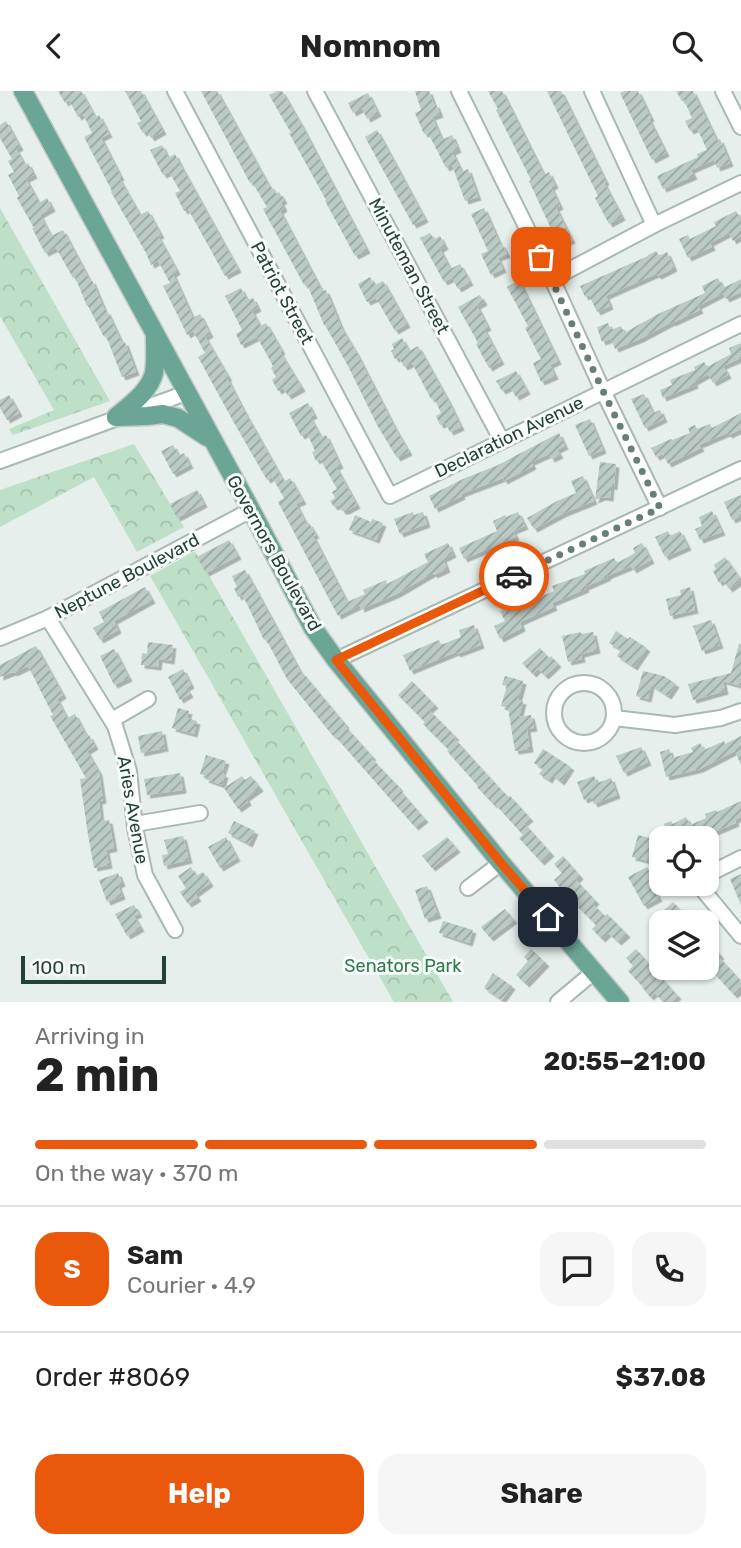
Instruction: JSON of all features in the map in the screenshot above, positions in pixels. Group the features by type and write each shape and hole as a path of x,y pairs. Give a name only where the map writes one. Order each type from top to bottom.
{"main road":[{"name":"Governors Boulevard","path":"23,91 313,628 501,863 620,1002"},
{"path":"116,417 149,385 153,374 155,336"},
{"path":"116,417 163,414 178,418 211,439"}],"street":[{"name":"Patriot Street","path":"175,91 390,496"},
{"name":"Minuteman Street","path":"315,91 502,441"},
{"path":"459,91 552,279 660,508"},
{"path":"592,91 654,225"},
{"path":"723,91 741,127"},
{"path":"552,279 741,183"},
{"name":"Declaration Avenue","path":"390,496 741,324"},
{"path":"0,460 186,393"},
{"path":"336,660 741,469"},
{"name":"Neptune Boulevard","path":"0,638 48,618 251,510"},
{"name":"Aries Avenue","path":"48,618 116,726 129,771 135,824 145,875 175,930"},
{"path":"588,683 597,686 611,699 614,718 611,728 595,742 574,742 565,737 554,720 556,700 570,687 588,683"},
{"path":"112,720 148,699"},
{"path":"614,718 675,725 720,718 741,711"},
{"path":"135,824 200,813"},
{"path":"719,869 741,858"},
{"path":"468,888 501,863"},
{"path":"708,896 741,936"},
{"path":"558,1002 595,971"}],"green space":[{"path":"0,208 110,401 13,435 9,429 54,410 0,316"},
{"path":"134,444 184,527 137,552 94,477 0,527 0,490"},
{"name":"Senators Park","path":"195,551 453,1002 394,1002 150,576"}],"building":[{"path":"58,91 81,91 95,117 99,115 109,134 101,138 121,177 119,178 140,215 148,211 161,235 158,236 177,271 173,274 193,318 200,314 210,334 205,337 243,409 284,482 290,478 303,501 296,504 307,525 309,523 316,535 313,536 347,602 365,594 363,590 386,580 387,584 428,562 424,554 448,543 453,554 443,559 447,569 434,575 433,573 397,594 361,609 360,605 338,616 278,502 284,498 272,477 267,480 198,357 205,353 193,331 187,335 163,286 170,283 158,261 151,265 111,192 84,137 92,133 83,114 78,117 69,100 65,103"},
{"path":"125,91 141,91 163,131 151,138 147,131 143,133 137,123 141,121"},
{"path":"201,91 217,91 269,186 276,194 279,192 284,200 281,202 284,208 280,211 322,291 326,290 341,327 409,452 397,458 377,425 324,325 307,284 304,285 263,209 267,207 252,182 250,183"},
{"path":"282,91 302,126 367,250 355,256 269,95"},
{"path":"415,91 429,91 440,114 432,117 442,140 452,135 458,149 452,152 462,172 468,169 478,197 465,201 452,165 446,168 428,133 424,134 415,113 421,110"},
{"path":"488,91 502,91 544,175 549,172 555,185 551,187 560,206 556,208 572,240 559,246"},
{"path":"547,91 561,91 606,182 604,183 622,217 609,224 595,198 598,196"},
{"path":"638,91 666,153 652,160 620,93"},
{"path":"676,91 693,91 730,163 717,168 714,160 691,170 694,176 663,189 657,176 707,150 697,128 690,131 685,121 692,118 684,100 682,101"},
{"path":"368,93 378,113 367,119 362,108 353,113 348,103"},
{"path":"6,121 20,147 16,149 34,175 26,179 39,203 47,198 52,208 40,215 51,236 63,230 90,281 92,280 122,343 125,342 136,372 122,377 106,336 104,337 87,306 75,277 73,278 56,248 45,253 32,228 8,175 14,172 8,161 12,159 0,138 0,125"},
{"path":"377,130 425,219 413,225 365,137"},
{"path":"162,145 168,158 175,154 238,269 225,276 188,209 184,211 175,193 180,191 169,172 163,175 150,150"},
{"path":"484,208 507,254 498,258 503,269 491,275 481,254 488,251 471,214"},
{"path":"736,211 741,220 741,236 733,241 729,233 710,243 712,247 688,258 679,239 688,235 690,239 716,226 714,222"},
{"path":"430,233 434,239 440,236 445,246 440,249 450,269 460,264 470,282 458,289 452,278 444,282 420,238"},
{"path":"656,251 659,256 667,252 674,268 606,296 610,306 597,312 589,295 585,297 580,286"},
{"path":"370,277 375,285 383,281 407,324 395,331 376,298 367,302 358,284"},
{"path":"718,278 723,288 741,279 741,292 726,299 723,293 698,306 700,310 615,349 611,339 602,342 597,327 608,323 611,330 621,326 624,333 705,293 702,286"},
{"path":"519,280 558,361 550,365 555,376 541,382 533,363 541,359 525,328 528,326 507,287"},
{"path":"241,288 247,300 253,298 258,308 252,311 260,326 266,323 302,388 288,396 283,388 278,391 272,380 276,377 271,368 273,366 257,337 241,345 236,334 242,330 225,296"},
{"path":"480,295 484,302 477,306 488,327 484,329 501,361 489,368 458,307"},
{"path":"402,338 409,351 418,346 461,427 450,432 445,423 440,425 436,416 441,413 412,363 404,367 399,357 395,359 391,351 394,349 392,344"},
{"path":"741,343 741,358 723,366 728,375 713,383 708,374 694,382 695,385 663,398 660,390 672,385 670,380 695,370 694,367 704,362 707,367 731,354 729,348"},
{"path":"516,371 527,391 516,397 510,387 502,391 496,381"},
{"path":"644,394 653,413 660,410 664,419 645,428 631,399"},
{"path":"9,395 19,413 7,420 0,408 0,400"},
{"path":"308,403 314,415 310,417 321,437 326,435 340,465 336,467 357,505 346,511 342,511 339,505 334,507 330,501 335,498 332,492 337,489 320,459 316,461 312,452 315,451 307,433 301,436 289,413"},
{"path":"741,413 741,429 699,445 701,448 668,464 663,454 656,457 651,448 690,433 688,428 695,425 697,429 710,424 712,428"},
{"path":"590,419 603,450 589,456 575,425"},
{"path":"559,433 565,446 557,450 560,455 551,459 549,454 531,462 533,466 504,481 503,478 461,494 462,496 435,509 429,496 496,466"},
{"path":"173,445 179,456 184,453 190,465 173,474 161,451"},
{"path":"600,462 616,464 614,487 611,486 610,498 595,500"},
{"path":"583,476 594,501 534,529 527,518 576,493 571,481"},
{"path":"197,490 204,504 177,518 170,504"},
{"path":"741,495 741,516 732,520 724,502"},
{"path":"712,511 722,532 700,540 695,529 702,526 699,517"},
{"path":"413,512 414,515 423,512 427,524 400,534 394,519"},
{"path":"518,512 525,526 513,531 516,537 464,559 459,548 497,531 493,521"},
{"path":"355,515 371,522 372,519 383,523 376,540 349,530"},
{"path":"668,531 670,536 680,531 688,547 665,557 655,537"},
{"path":"229,540 238,556 206,573 197,557"},
{"path":"642,543 651,560 633,570 631,566 607,576 585,587 586,589 552,603 554,607 520,622 522,628 500,639 494,626 505,621 500,611 529,598 530,601 554,591 552,586 585,574 584,571 614,558 617,563 635,553 633,548"},
{"path":"725,557 741,580 729,589 723,580 719,583 713,571 716,569 714,565"},
{"path":"245,570 301,673 425,819 415,827 333,736 287,679 242,595 238,597 234,588 237,587 232,576"},
{"path":"145,587 152,600 114,621 118,630 100,640 93,628 104,622 99,612"},
{"path":"690,587 695,610 670,616 666,599 681,595 680,590"},
{"path":"711,620 720,645 702,651 693,626"},
{"path":"474,625 481,645 410,671 403,655 439,640 441,645 461,637 459,630"},
{"path":"616,631 647,648 634,667 617,656 621,650 609,643"},
{"path":"593,632 597,650 581,654 582,659 568,662 562,636"},
{"path":"148,642 173,645 171,661 159,659 158,667 141,665 142,653 147,654"},
{"path":"739,644 741,686 723,681 725,691 693,700 688,684 731,673"},
{"path":"36,646 63,695 57,699 67,718 75,714 95,746 87,751 99,772 103,800 99,801 101,821 109,820 114,848 106,850 109,865 94,868 80,779 86,778 50,716 53,715 28,666 0,677 0,665"},
{"path":"540,648 558,664 545,676 538,669 533,674 522,663"},
{"path":"114,649 129,678 114,685 100,656"},
{"path":"183,669 191,685 186,688 190,694 180,700 168,677"},
{"path":"643,671 664,676 676,684 668,696 651,685 648,699 636,696"},
{"path":"505,676 523,681 518,700 523,701 519,717 531,715 534,728 527,729 530,749 515,751 508,708 501,706 507,686 502,685"},
{"path":"412,681 435,705 429,710 530,818 524,823 551,853 541,862 519,838 523,835 477,787 447,751 449,750 423,724 425,722 398,695"},
{"path":"178,708 189,711 187,718 197,721 194,734 172,728"},
{"path":"162,731 165,748 141,753 138,736"},
{"path":"741,736 741,765 735,751 700,769 666,777 660,752 669,749 672,758 693,752 691,748 700,743 704,750"},
{"path":"641,747 648,762 624,773 616,756"},
{"path":"543,749 571,767 561,782 552,775 549,780 539,774 543,769 534,763"},
{"path":"206,755 226,761 222,785 205,779 207,776 200,774"},
{"path":"180,773 183,790 147,795 144,779"},
{"path":"242,776 245,780 251,776 260,788 246,798 248,802 238,809 224,788"},
{"path":"594,776 597,783 611,778 617,795 594,804 591,797 584,800 577,782"},
{"path":"741,801 741,817 735,820 736,823 719,830 719,826 665,826 664,824 671,821 673,824 686,817 690,825 706,818 705,814 716,810 717,812"},
{"path":"234,821 255,831 249,844 228,833"},
{"path":"638,835 649,838 648,861 632,857"},
{"path":"183,836 189,860 164,866 162,855 168,854 164,840"},
{"path":"226,837 237,858 220,868 208,847"},
{"path":"447,837 457,849 432,868 422,856"},
{"path":"563,856 580,876 576,880 596,901 593,904 627,934 618,942 608,933 602,939 592,929 596,925 554,880 562,873 554,864"},
{"path":"191,867 196,876 203,872 210,883 195,894 198,898 188,904 180,892 186,888 178,876"},
{"path":"647,867 649,896 659,898 644,906 628,877"},
{"path":"118,873 122,883 118,885 122,896 107,902 99,880"},
{"path":"741,874 741,905 730,879"},
{"path":"427,886 438,915 425,919 415,890"},
{"path":"673,902 681,910 664,910"},
{"path":"134,905 139,914 134,916 141,928 127,936 115,914"},
{"path":"505,909 514,920 490,938 481,927"},
{"path":"443,921 473,930 469,943 439,933"},
{"path":"531,949 546,963 526,984 516,975 528,961 524,957"},
{"path":"636,949 649,964 649,980 664,980 678,996 671,1002 663,1002 655,993 650,997 628,971 633,966 626,958"},
{"path":"719,957 741,981 741,989 734,995 719,979"},
{"path":"493,973 512,986 502,1000 484,988"}],"way so far":[{"path":"514,576 660,508 541,257"}],"route":[{"path":"514,576 336,660 548,917"}]}
